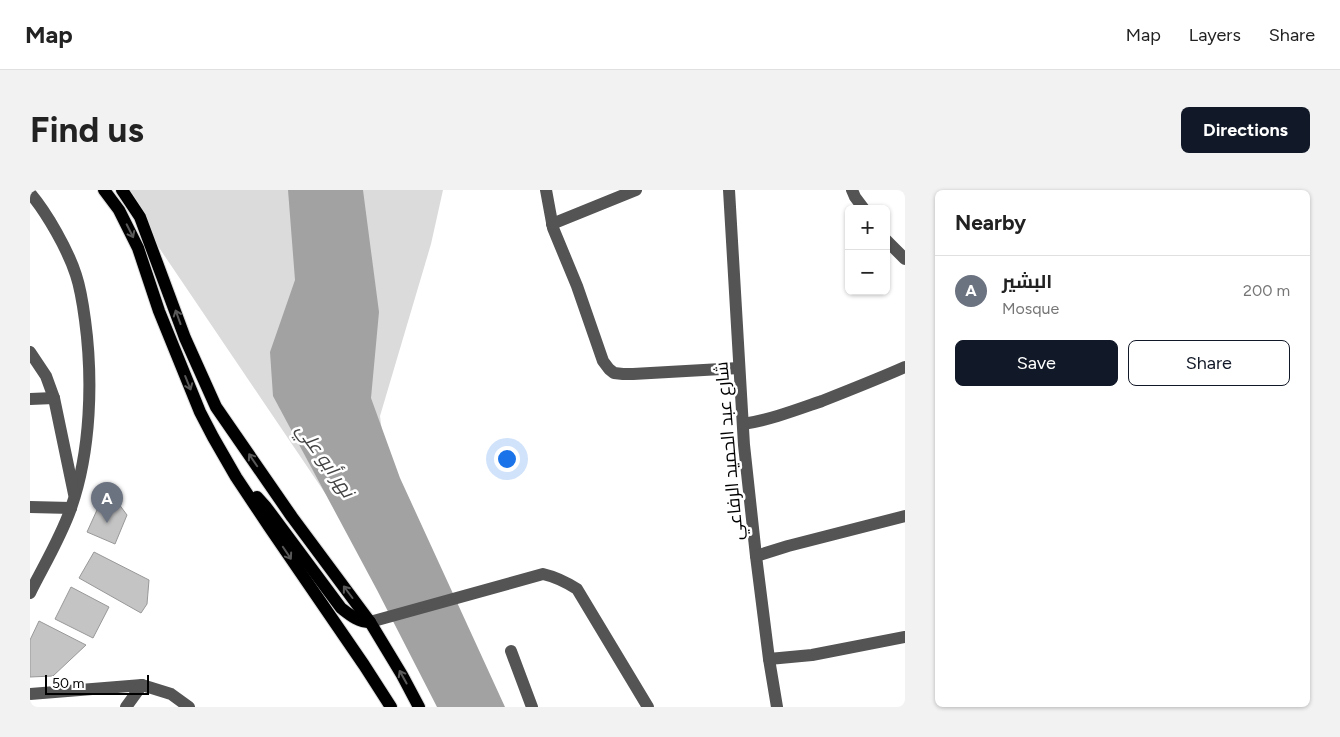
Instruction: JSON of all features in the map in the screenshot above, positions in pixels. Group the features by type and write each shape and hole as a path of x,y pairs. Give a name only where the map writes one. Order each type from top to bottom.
{"main road":[{"path":"104,190 119,210 138,248 200,412 236,477 391,707"},
{"path":"122,190 140,217 185,338 216,406 292,517 375,621 419,707"},
{"path":"236,477 266,507 341,608 354,618 364,622 375,621"}],"street":[{"path":"546,190 552,224 597,346 603,361 609,369 614,373 633,374 740,368"},
{"path":"552,224 636,190"},
{"name":"شارع عبد الحميد الرفاعي","path":"729,190 743,424 756,556 777,707"},
{"path":"852,190 861,205"},
{"path":"30,193 56,232 76,276 82,300 88,341 90,390 85,448 79,482 73,502 30,593"},
{"path":"890,244 905,258"},
{"path":"30,352 46,376 54,398 73,502"},
{"path":"743,424 758,422 785,414 851,390 905,367"},
{"path":"30,399 54,398"},
{"path":"30,507 73,502"},
{"path":"756,556 905,516"},
{"path":"375,621 543,574 556,578 577,590 648,707"},
{"path":"769,660 812,655 905,637"},
{"path":"511,651 532,707"},
{"path":"30,694 142,685 170,694 189,707"},
{"path":"126,707 142,685"}],"shaded area":[{"path":"120,190 443,190 431,244 380,416 397,553 348,527"}],"water":[{"name":"نهر أبو علي","path":"288,190 363,190 379,312 371,398 400,478 505,707 437,707 377,590 273,396 270,352 295,280"}],"building":[{"path":"107,488 127,515 115,544 87,532"},
{"path":"94,552 149,580 147,604 141,613 79,578"},
{"path":"71,587 109,607 93,638 55,619"},
{"path":"39,621 86,645 53,676 30,677 30,640"}],"place":[{"name":"البشير","path":"107,523"}]}
